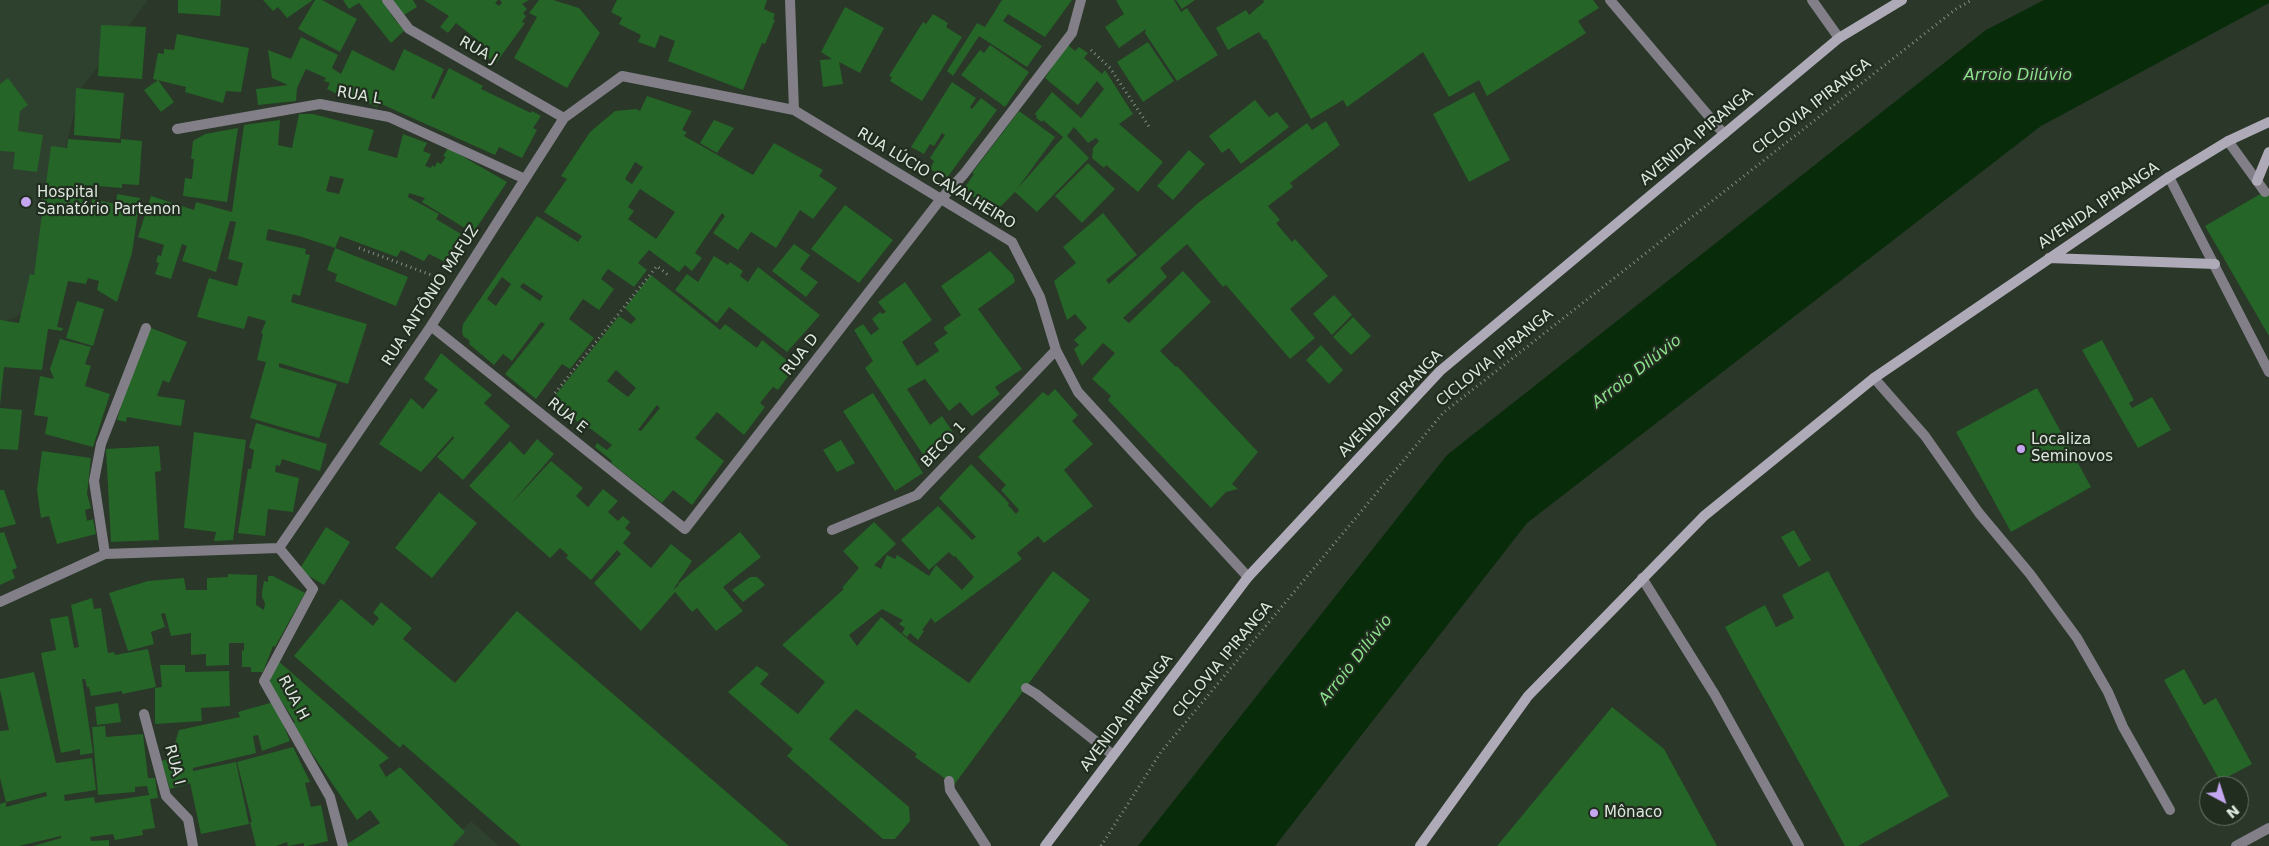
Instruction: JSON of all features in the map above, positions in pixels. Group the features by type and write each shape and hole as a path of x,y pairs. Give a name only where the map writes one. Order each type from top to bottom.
{"main road":[{"name":"AVENIDA IPIRANGA","path":"1045,846 1248,577 1440,370 1839,38 1902,0"},
{"name":"AVENIDA IPIRANGA","path":"1420,846 1528,696 1704,516 1874,378 2169,177 2228,141 2269,122"},
{"path":"2257,181 2269,152"},
{"path":"2050,258 2215,264"}],"street":[{"name":"RUA J","path":"387,0 409,29 564,118"},
{"path":"790,0 794,110"},
{"path":"1072,33 1080,0"},
{"path":"1610,0 1724,134"},
{"path":"1812,0 1839,38"},
{"name":"RUA D","path":"684,529 940,200 964,174 1072,33"},
{"name":"RUA ANTÔNIO MAFUZ","path":"279,548 431,326 564,118 622,76"},
{"name":"RUA LÚCIO CAVALHEIRO","path":"622,76 794,110 1012,242 1040,297 1056,350 1078,392 1248,577"},
{"name":"RUA L","path":"177,128 320,104 389,117 525,179"},
{"path":"2228,141 2265,192"},
{"path":"2169,177 2269,372"},
{"name":"RUA E","path":"431,326 684,529"},
{"path":"105,554 94,481 101,444 146,328"},
{"name":"BECO 1","path":"832,530 917,495 1056,350"},
{"path":"1874,378 1925,436 1964,492 2030,574 2077,638 2108,692 2123,727 2170,810"},
{"path":"0,602 105,554 279,548"},
{"name":"RUA H","path":"279,548 313,589 264,681 330,797 343,846"},
{"path":"1642,578 1715,695 1799,846"},
{"path":"1026,688 1114,756"},
{"name":"RUA I","path":"144,714 166,796 188,819 193,846"},
{"path":"949,781 950,790 986,846"},
{"path":"2236,846 2269,828"}],"path":[{"name":"CICLOVIA IPIRANGA","path":"1101,846 1161,752 1443,412 1956,9 1972,0"},
{"path":"1072,33 1110,68 1150,128"},
{"path":"359,248 456,285"},
{"path":"539,412 657,266 668,274"}],"shaded area":[{"name":"Hospital Sanatório Partenon","path":"0,0 148,0 80,90 24,313 0,324"},
{"path":"471,821 499,846 446,846"}],"water":[{"name":"Arroio Dilúvio","path":"2044,0 2269,0 2269,3 2041,126 1527,523 1275,846 1138,846 1447,455 1986,30"}],"building":[{"path":"178,0 221,0 220,16 178,13"},
{"path":"263,0 313,0 287,18 278,7 273,11"},
{"path":"315,0 322,0 357,19 340,52 298,29"},
{"path":"343,0 382,0 395,20 405,30 391,43 359,3 349,9"},
{"path":"391,0 413,0 417,7 401,17"},
{"path":"424,0 498,0 495,3 499,6 502,3 500,0 529,0 522,4 527,9 523,13 526,16 522,22 525,23 496,63 480,53 485,46 456,23 448,33 440,27 449,16"},
{"path":"539,0 553,0 579,8 600,33 567,88 514,58 537,17 529,13"},
{"path":"617,0 767,0 764,9 775,14 773,19 775,20 765,44 762,43 743,90 668,61 675,41 660,35 655,48 638,42 641,35 619,24 622,18 611,12"},
{"path":"1002,0 1072,0 1045,37 1008,14 1003,21 1042,46 1027,67 979,36 953,76 947,71 977,23 985,27"},
{"path":"1116,0 1174,0 1181,12 1187,8 1218,55 1177,81 1145,33 1146,29 1119,48 1105,27 1124,14"},
{"path":"1176,0 1195,0 1182,9"},
{"path":"1263,0 1593,0 1599,8 1578,21 1586,33 1487,96 1479,80 1449,97 1423,52 1347,107 1343,100 1311,119 1266,39 1264,40 1259,32 1228,50 1216,28 1246,10 1249,15 1264,2"},
{"path":"845,7 884,28 860,73 839,62 843,84 823,87 820,60 832,59 821,52"},
{"path":"933,14 948,23 946,27 962,37 922,101 890,81 892,77 889,76 923,22 926,24"},
{"path":"101,25 146,27 142,79 98,76"},
{"path":"177,34 249,48 241,92 226,91 223,103 185,92 186,87 153,79 158,53 164,54 164,49 174,50"},
{"path":"301,37 338,55 332,68 341,74 352,50 394,71 404,49 444,69 431,98 434,99 449,68 483,86 481,89 541,116 533,128 537,130 522,158 499,147 495,155 379,103 377,107 343,91 341,96 327,89 330,83 324,81 326,78 306,69 297,88 296,101 258,105 256,89 288,85 272,78 268,50 291,59"},
{"path":"1148,42 1174,81 1143,102 1117,62"},
{"path":"990,45 1029,72 1005,107 961,75 980,50 984,53"},
{"path":"1068,45 1075,51 1079,47 1088,53 1084,58 1102,74 1105,70 1133,114 1119,124 1163,162 1138,192 1106,165 1104,168 1092,158 1093,148 1099,141 1096,138 1088,143 1074,127 1067,136 1089,158 1037,212 1015,192 996,211 963,190 974,174 972,173 1019,111 1055,137 1017,189 1063,137 1043,120 1042,122 1036,118 1035,114 1052,92 1081,118 1104,89 1097,81 1078,105 1045,78 1051,69 1049,68"},
{"path":"8,78 28,105 20,111 18,131 43,135 37,172 13,169 15,152 0,151 0,84"},
{"path":"158,80 174,102 161,112 144,90"},
{"path":"952,82 976,98 970,107 972,109 981,98 997,110 946,179 930,169 934,161 930,158 945,135 942,133 934,146 930,144 924,154 911,147"},
{"path":"76,88 124,93 120,139 74,135"},
{"path":"1474,92 1510,160 1469,182 1433,114"},
{"path":"647,96 692,111 682,130 687,132 684,136 753,175 774,143 823,170 819,176 837,188 813,219 800,210 776,248 751,232 738,250 713,233 725,216 722,213 695,253 702,258 692,271 685,265 679,272 649,250 638,263 647,270 634,287 608,269 601,279 614,289 599,310 583,299 569,319 594,338 570,369 562,364 536,399 505,374 545,324 541,322 512,361 503,354 494,365 469,344 470,341 463,336 463,324 537,216 578,242 582,236 544,212 567,179 561,176 590,132 615,111 636,109 640,111","holes":["635,162 643,167 632,184 625,179","640,189 675,212 656,239 628,219 634,211 628,207","502,277 511,284 496,306 487,299","523,283 543,296 540,301 520,287"]},
{"path":"1255,100 1269,117 1277,112 1289,127 1241,164 1229,148 1222,153 1209,136"},
{"path":"299,114 313,114 374,130 368,150 397,158 403,134 427,143 423,151 431,154 425,166 431,168 432,165 435,167 437,162 441,164 446,157 443,156 448,148 507,182 473,233 422,202 425,198 409,193 408,197 439,214 436,219 461,234 445,262 429,254 424,261 401,250 397,257 340,236 335,248 299,236 268,229 266,240 306,249 305,254 310,255 300,296 293,294 291,302 367,324 348,384 279,363 279,367 337,384 319,438 250,418 266,362 257,360 263,334 261,333 266,321 248,316 244,329 197,317 209,278 237,286 243,263 228,259 236,222 230,221 216,272 182,261 187,246 182,244 171,279 155,274 159,263 156,262 158,255 161,256 164,245 138,237 151,196 194,210 196,202 232,212 244,125 280,120 278,145 292,148","holes":["330,176 344,179 339,194 326,191"]},
{"path":"714,120 734,128 717,153 700,143"},
{"path":"1326,121 1340,145 1290,183 1293,187 1268,206 1280,220 1276,223 1292,242 1295,239 1328,276 1290,309 1315,338 1290,359 1226,285 1223,287 1187,244 1160,268 1167,277 1123,318 1129,323 1183,271 1211,302 1160,351 1177,366 1258,452 1232,484 1238,489 1226,492 1211,508 1108,400 1111,396 1092,379 1115,353 1103,343 1082,366 1074,349 1079,345 1074,340 1087,328 1075,314 1067,320 1054,281 1076,263 1063,247 1103,213 1137,255 1106,280 1109,284 1198,203 1307,123 1312,130"},
{"path":"238,128 227,202 183,196 185,178 192,179 194,159 191,159 193,141 205,134"},
{"path":"68,139 121,143 121,139 142,141 139,185 122,184 122,188 85,185 81,212 90,213 92,199 116,204 117,194 140,198 132,253 117,302 97,290 99,281 88,278 86,284 68,281 57,327 63,328 62,331 48,329 42,370 4,367 0,405 0,320 19,323 30,274 34,275 51,146 67,148"},
{"path":"1189,150 1205,164 1173,200 1157,186"},
{"path":"1088,163 1115,189 1082,223 1055,196"},
{"path":"2269,189 2269,336 2205,226"},
{"path":"845,205 893,240 859,283 811,249"},
{"path":"794,244 810,255 800,269 818,282 806,297 772,271"},
{"path":"335,248 408,277 396,306 335,281 337,274 327,270"},
{"path":"990,251 1013,275 1015,282 978,309 1022,369 995,387 1000,394 972,416 960,402 949,411 925,379 907,389 930,425 942,416 954,434 924,456 865,368 873,361 854,330 863,324 871,335 879,329 872,319 880,312 882,314 886,312 878,302 905,282 932,320 902,342 917,366 939,351 934,343 948,333 943,328 961,315 941,286"},
{"path":"714,256 728,265 730,262 743,271 740,276 748,282 758,267 820,315 787,352 729,307 717,323 675,290 687,274 698,282"},
{"path":"651,275 720,330 725,324 757,348 762,340 795,367 778,390 773,387 760,403 765,407 744,435 717,412 695,438 724,461 692,505 673,490 662,503 611,463 612,461 595,447 597,443 607,450 612,445 579,420 578,422 550,402 619,316 631,324 636,319 625,308","holes":["616,370 636,388 628,397 607,381","657,405 660,408 641,431 638,430"]},
{"path":"1334,295 1352,315 1332,335 1313,314"},
{"path":"77,301 104,309 93,346 66,338"},
{"path":"1353,317 1371,336 1351,355 1333,337"},
{"path":"151,328 187,342 169,383 163,380 157,396 185,400 181,426 127,417 126,422 117,420 125,391"},
{"path":"60,339 91,347 85,364 91,366 85,386 110,394 93,447 45,434 48,417 34,415 40,376 54,379 50,369"},
{"path":"2102,340 2134,400 2129,403 2132,408 2152,397 2171,430 2138,448 2082,350"},
{"path":"1321,345 1343,370 1329,384 1306,360"},
{"path":"441,353 492,395 484,403 510,426 463,480 437,457 454,438 453,436 421,472 379,444 411,398 423,409 438,390 424,379"},
{"path":"2037,388 2091,487 2011,532 1956,432"},
{"path":"1055,389 1078,415 1072,421 1093,444 1064,470 1093,506 1044,543 1038,536 1017,553 1022,559 935,623 931,618 922,630 924,631 918,640 910,633 907,637 902,633 905,628 899,624 903,620 882,609 849,635 857,646 881,617 911,642 969,683 1053,571 1090,600 954,785 915,757 917,754 856,709 829,739 909,807 910,821 895,839 883,839 787,756 793,749 728,692 757,666 769,674 760,684 798,714 825,682 782,645 844,589 842,588 859,568 843,551 874,522 896,544 874,565 881,569 887,555 895,559 897,555 929,576 936,565 962,590 974,577 955,556 949,552 929,570 901,540 938,506 972,540 976,537 939,498 971,464 1009,503 1008,505 1016,514 1019,510 1001,490 1006,485 978,457 1043,392 1048,396"},
{"path":"873,393 923,473 895,491 843,411"},
{"path":"0,408 22,410 18,450 0,449"},
{"path":"256,423 327,444 320,471 282,459 280,466 276,465 275,472 299,478 293,512 268,509 265,536 238,533 248,469 251,469 254,450 249,448"},
{"path":"194,432 246,440 233,540 214,541 216,532 184,528"},
{"path":"537,439 554,454 509,506 551,461 583,488 576,496 588,507 603,489 618,501 608,512 618,521 623,516 630,522 625,528 631,533 623,543 651,568 671,544 692,561 673,590 740,532 761,557 723,587 743,611 716,631 697,608 692,612 675,592 641,631 594,583 621,554 617,550 591,580 566,558 568,555 560,548 550,558 469,486 510,441 524,455"},
{"path":"841,440 855,463 837,472 823,450"},
{"path":"159,446 161,471 155,472 159,540 111,542 106,449"},
{"path":"42,451 91,458 87,494 91,508 85,510 87,521 93,519 96,534 57,544 49,516 41,518 37,490"},
{"path":"0,490 4,490 16,524 0,528"},
{"path":"439,492 477,523 432,578 395,548"},
{"path":"326,527 350,542 324,585 299,570"},
{"path":"1794,530 1811,560 1799,567 1781,537"},
{"path":"4,532 17,568 12,570 15,578 0,585 0,533"},
{"path":"1828,571 1949,796 1858,846 1845,846 1725,627 1765,605 1776,627 1794,618 1782,595"},
{"path":"228,574 257,575 256,605 264,610 265,603 262,592 264,581 268,582 268,576 273,576 305,593 275,647 273,646 263,672 251,672 251,667 242,667 244,643 229,643 229,665 206,666 206,654 191,655 191,633 171,636 165,613 161,614 165,627 151,632 154,644 128,651 109,593 148,581 184,578 186,590 207,590 207,578 228,577"},
{"path":"750,577 757,577 765,585 743,602 732,590"},
{"path":"92,598 94,609 101,608 108,653 114,652 115,655 148,649 156,687 122,694 122,691 91,696 85,679 82,679 93,753 80,755 80,749 61,753 41,653 56,650 50,619 68,616 74,648 79,647 71,605"},
{"path":"341,599 373,626 379,618 373,613 381,602 412,628 403,639 455,683 517,611 789,846 521,846 403,744 400,748 294,656"},
{"path":"276,659 389,758 379,765 386,777 400,767 465,832 452,846 344,846 380,823 370,810 357,820 292,724 295,722 270,684 271,672"},
{"path":"160,665 185,665 185,672 229,671 230,706 201,708 202,721 155,724 155,688 162,687"},
{"path":"2184,669 2204,705 2216,698 2252,764 2229,776 2217,776 2164,680"},
{"path":"34,672 56,763 92,758 96,790 64,795 65,801 94,797 95,803 149,795 147,786 135,787 135,792 98,795 92,727 105,726 106,737 143,734 148,778 155,778 158,798 150,799 155,828 142,830 143,835 115,840 113,834 90,837 91,841 109,840 109,846 33,846 61,838 61,836 19,846 0,846 0,804 6,802 0,778 0,731 9,730 0,690 0,679","holes":["46,792 47,796 6,807 6,802"]},
{"path":"274,702 290,741 262,751 258,735 253,736 256,753 193,768 193,771 236,762 249,824 201,834 190,783 170,789 161,761 176,757 172,753 179,730 240,717 238,712"},
{"path":"118,703 121,722 97,725 95,707"},
{"path":"1612,707 1664,749 1717,846 1497,846"},
{"path":"293,747 310,782 305,783 311,807 321,805 328,841 307,846 304,846 304,843 288,846 287,842 276,846 256,846 237,762"}],"place":[{"name":"Hospital Sanatório Partenon","path":"26,202"},
{"name":"Localiza Seminovos","path":"2021,449"},
{"name":"Mônaco","path":"1594,813"}]}
